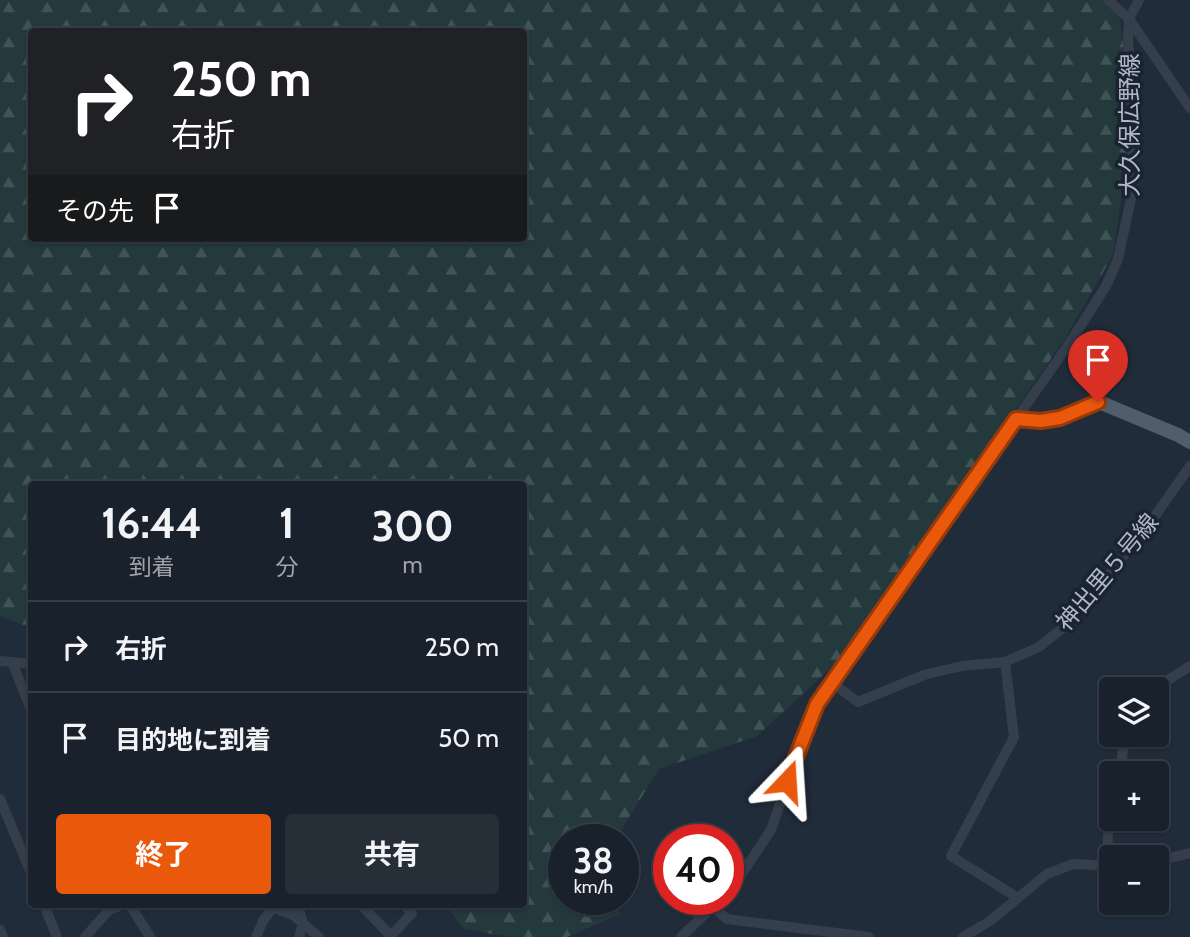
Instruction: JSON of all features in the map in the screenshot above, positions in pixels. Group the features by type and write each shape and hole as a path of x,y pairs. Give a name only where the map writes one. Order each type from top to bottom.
{"main road":[{"path":"1021,419 1041,421 1060,418 1098,402 1190,442"}],"street":[{"path":"1108,0 1129,19 1190,108"},
{"name":"大久保広野線","path":"744,870 771,830 817,704 1021,419 1106,286 1118,259 1133,189 1133,119 1128,38 1129,19 1139,0"},
{"name":"神出里５号線","path":"832,683 858,702 924,675 962,666 1005,662 1039,647 1064,627 1122,558 1190,466"},
{"path":"0,661 28,664"},
{"path":"12,662 28,702"},
{"path":"1005,662 1014,737 951,856 1018,898"},
{"path":"1169,679 1190,666"},
{"path":"0,799 28,866"},
{"path":"1169,858 1190,853"},
{"path":"963,937 990,921 1047,874 1073,864 1099,866"},
{"path":"45,908 57,937"},
{"path":"86,937 107,908"},
{"path":"132,908 150,937"},
{"path":"256,937 268,908"},
{"path":"364,908 392,937 412,913 407,908"},
{"path":"296,910 303,923 319,937"},
{"path":"681,937 704,915"},
{"path":"724,915 727,919 869,937"},
{"path":"299,937 303,923"},
{"path":"0,930 3,937"}],"green space":[{"path":"0,0 1106,0 1120,20 1133,119 1113,255 1066,337 845,655 757,736 659,769 625,824 548,824 548,915 618,915 567,937 510,937 464,929 447,908 527,908 527,481 28,481 28,627 0,616"}],"route":[{"path":"787,781 817,704 1016,419 1041,421 1060,418 1098,402"}]}
